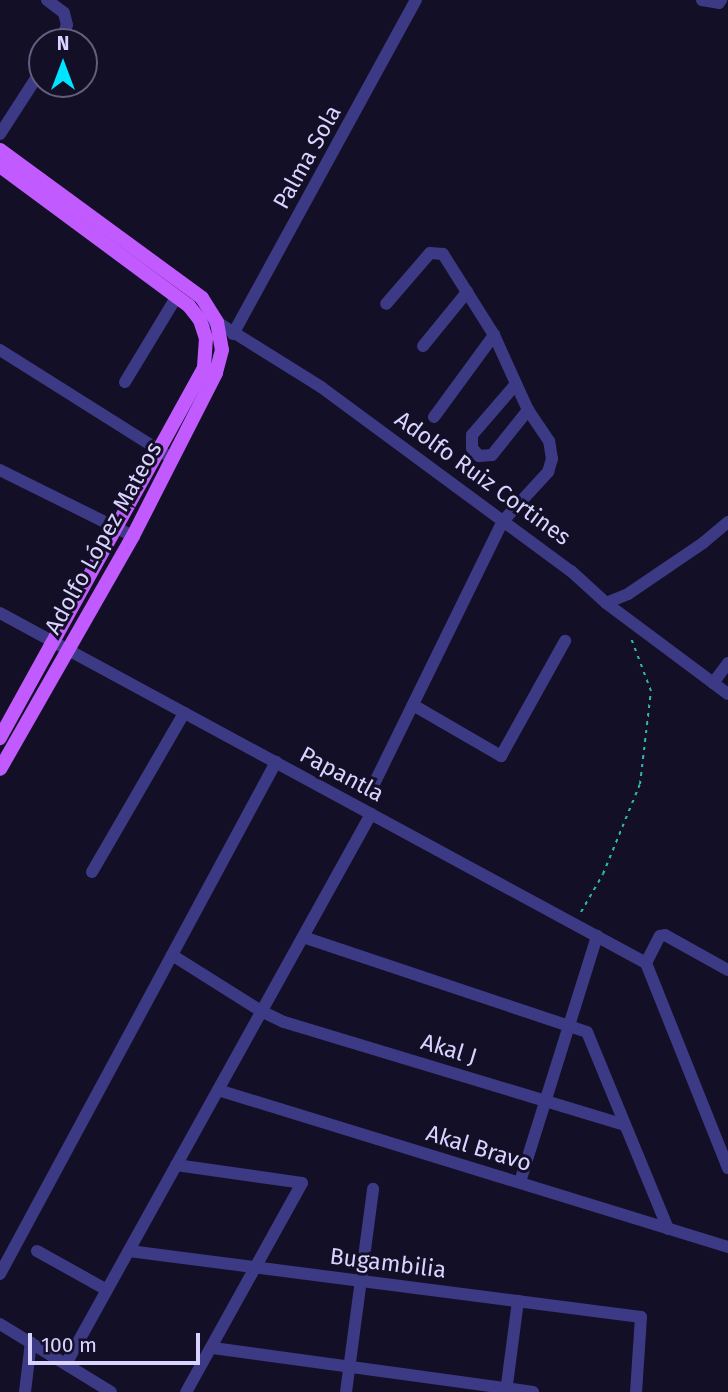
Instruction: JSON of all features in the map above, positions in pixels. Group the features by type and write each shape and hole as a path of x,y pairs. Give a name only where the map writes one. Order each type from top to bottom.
{"main road":[{"name":"Adolfo Ruiz Cortines","path":"0,150 189,287 212,310 217,322"},
{"path":"0,166 177,296 200,320"},
{"name":"Adolfo López Mateos","path":"0,738 204,368 206,338 200,320"},
{"name":"Adolfo López Mateos","path":"0,769 133,536 216,373 222,350 217,322"}],"street":[{"path":"47,0 64,13 66,28"},
{"name":"Palma Sola","path":"233,334 416,0"},
{"path":"702,0 721,0"},
{"path":"0,134 28,91"},
{"path":"372,788 503,521 548,472 552,459 549,441 528,410 494,335 443,254 430,253 386,304"},
{"path":"423,346 467,292"},
{"path":"125,382 177,296"},
{"path":"200,320 217,322"},
{"name":"Adolfo Ruiz Cortines","path":"217,322 321,387 571,571 606,603 728,694"},
{"path":"434,417 494,335"},
{"path":"0,350 174,459"},
{"path":"516,384 472,435 472,448 480,456 492,455 528,410"},
{"path":"0,470 133,536"},
{"path":"606,603 628,594 703,543 728,522"},
{"name":"Papantla","path":"0,613 646,963"},
{"path":"412,705 501,756 565,641"},
{"path":"713,682 728,663"},
{"path":"92,872 184,713"},
{"path":"0,1274 275,762"},
{"path":"67,1362 371,814"},
{"path":"728,970 666,935 660,936 646,963 728,1168"},
{"path":"520,1182 597,936"},
{"path":"303,937 587,1032 668,1228"},
{"name":"Akal J","path":"172,955 261,1011 284,1022 625,1125"},
{"name":"Akal Bravo","path":"218,1090 728,1247"},
{"path":"176,1165 302,1183 213,1348 186,1392"},
{"path":"346,1392 373,1189"},
{"path":"37,1251 107,1290"},
{"name":"Bugambilia","path":"128,1251 641,1317 636,1392"},
{"path":"506,1390 518,1301"},
{"path":"0,1324 67,1362 111,1392"},
{"path":"25,1392 31,1342"},
{"path":"213,1348 533,1392"}],"path":[{"path":"574,923 603,874 640,784 651,691 637,646 629,635"}]}
